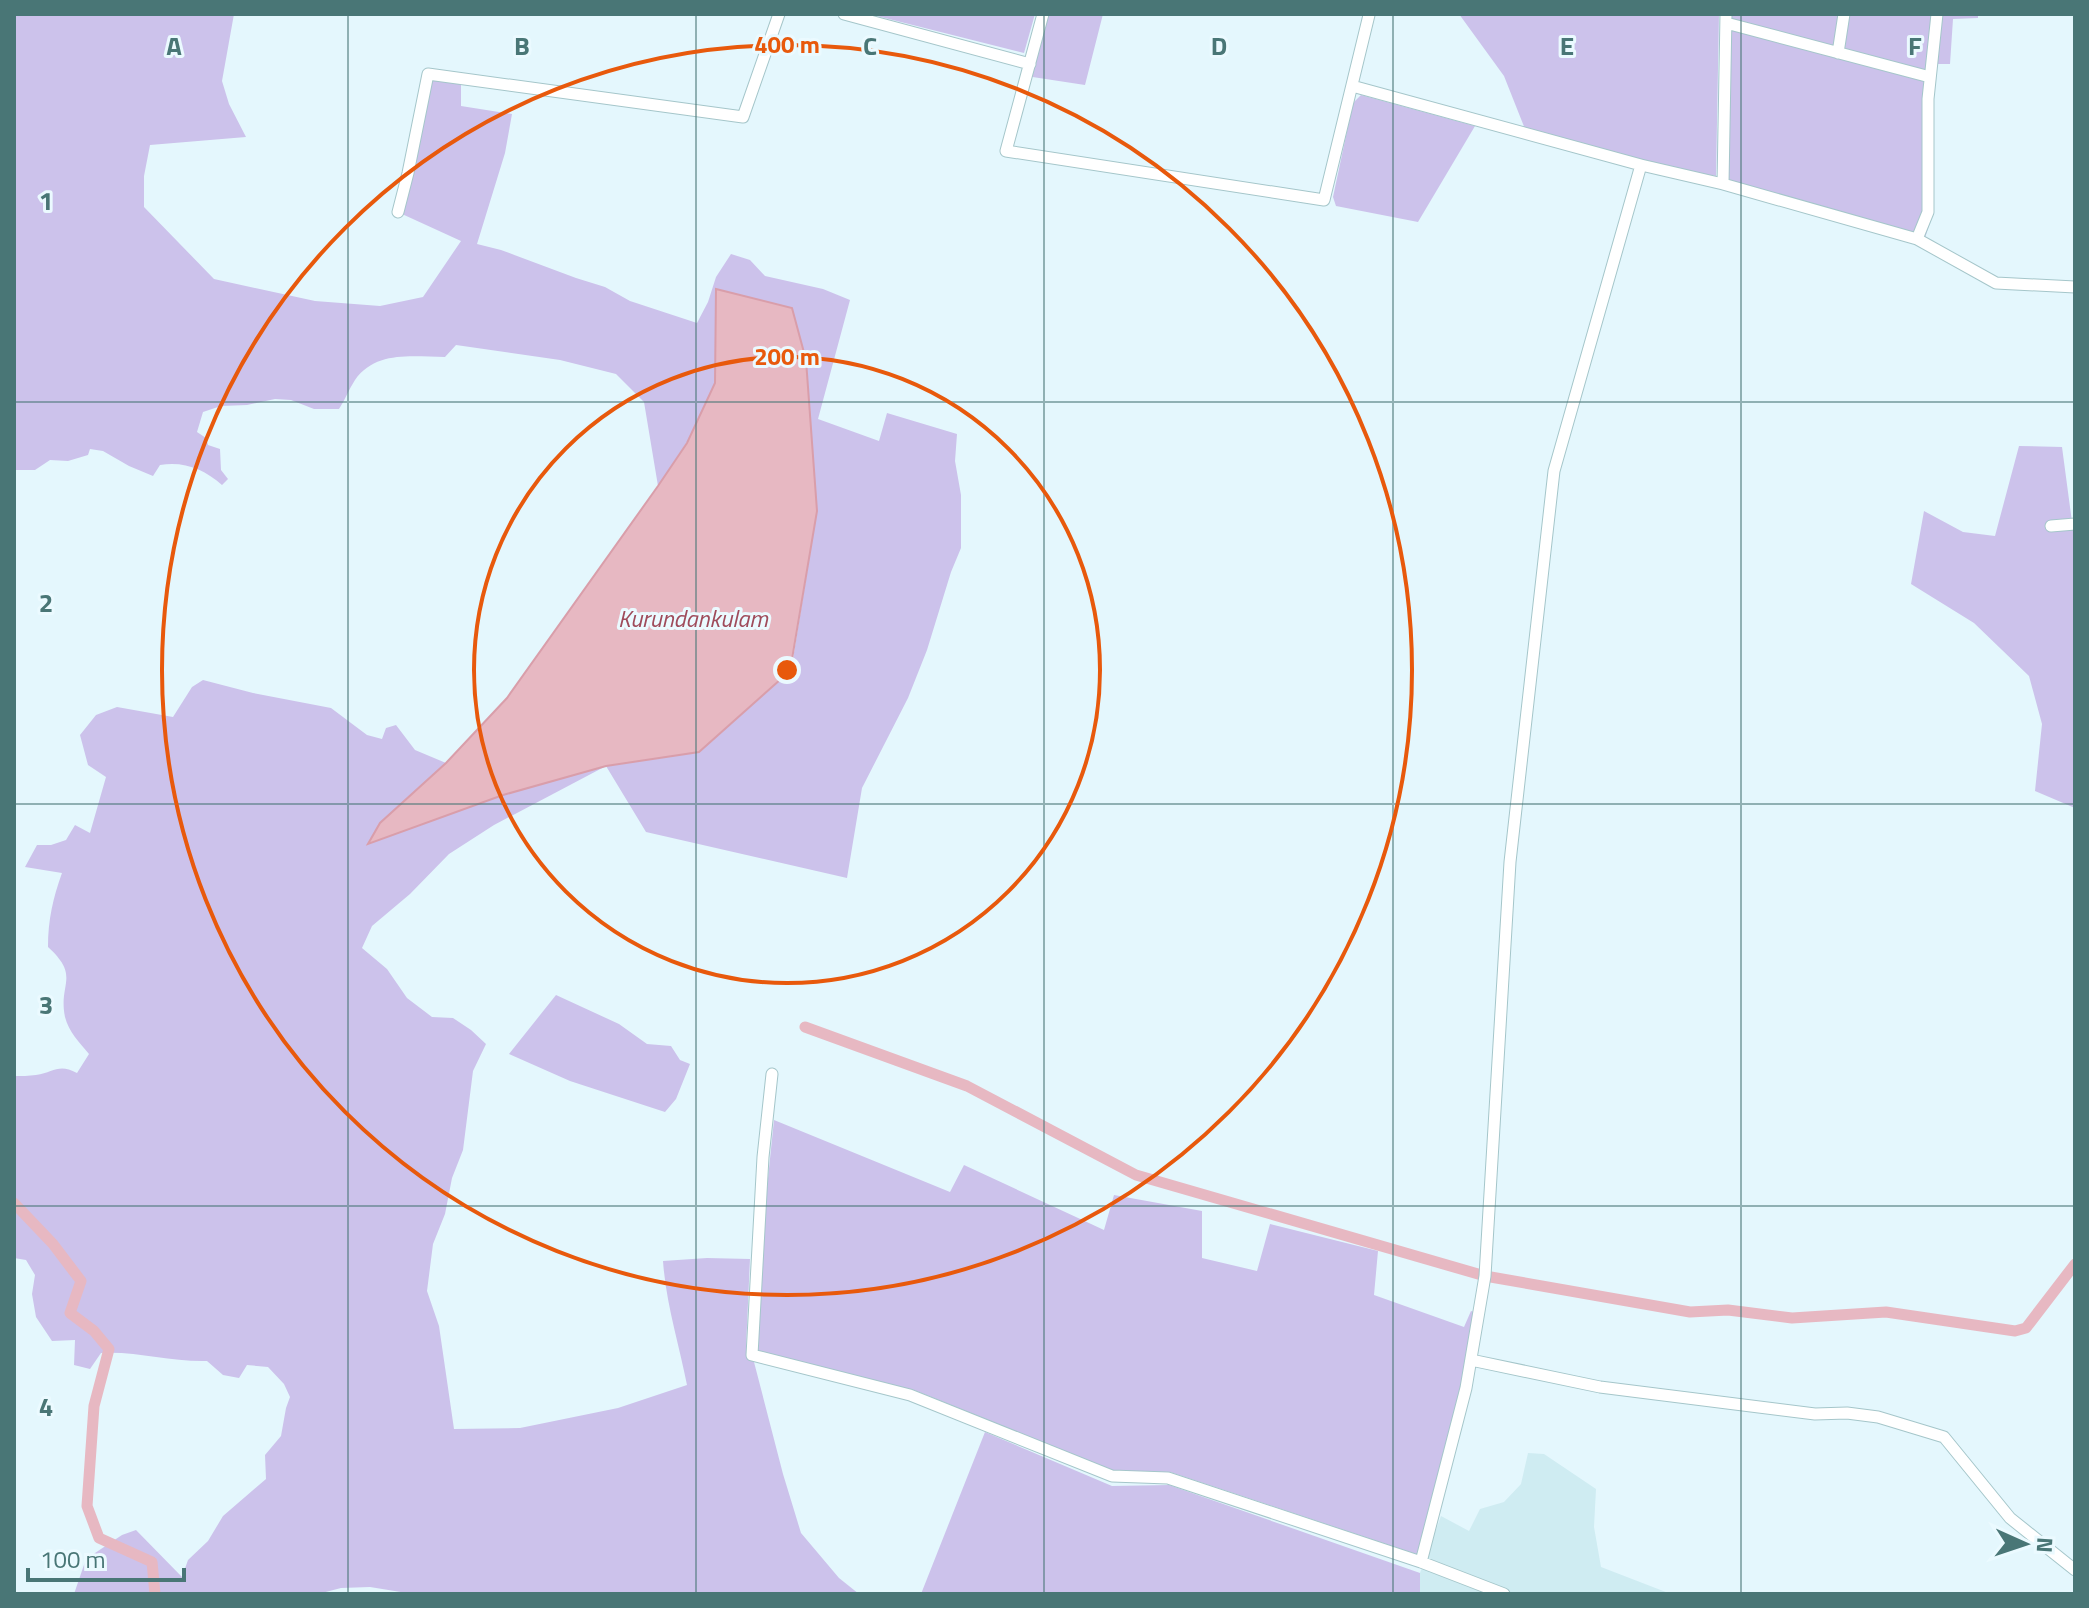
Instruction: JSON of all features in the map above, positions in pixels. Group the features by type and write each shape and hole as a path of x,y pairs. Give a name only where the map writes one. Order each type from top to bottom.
{"street":[{"path":"398,212 428,74 743,117 779,14"},
{"path":"844,14 1030,64"},
{"path":"1043,14 1006,151 1324,200 1369,15"},
{"path":"1838,53 1844,14"},
{"path":"1917,239 1928,212 1928,99 1937,14"},
{"path":"1723,184 1726,18 1838,53 1930,77"},
{"path":"1352,86 1917,239 1996,283 2075,287"},
{"path":"1421,1562 1466,1388 1485,1276 1510,862 1554,471 1641,165"},
{"path":"2051,526 2075,524"},
{"path":"772,1074 763,1157 752,1355 910,1395 1112,1476 1168,1478 1421,1562 1504,1594"},
{"path":"1471,1360 1600,1387 1815,1414 1847,1413 1878,1417 1944,1437 2010,1518 2075,1570"}],"shaded area":[{"path":"14,14 234,14 222,81 229,104 246,137 150,145 144,176 144,207 214,279 315,301 380,306 423,297 461,241 402,214 431,78 461,84 461,106 512,114 505,153 477,244 605,287 630,301 697,323 716,277 731,254 750,260 765,276 823,289 850,300 818,419 879,441 887,413 957,434 955,461 961,495 961,548 908,698 862,788 847,878 646,832 606,766 699,752 791,671 817,511 806,360 717,290 715,383 687,442 658,486 644,402 616,374 560,360 456,345 445,357 396,357 373,364 355,380 339,409 314,409 291,400 275,399 221,406 203,412 197,432 206,438 208,445 220,449 221,470 228,479 222,485 185,465 160,465 153,476 103,451 90,449 88,455 68,461 50,460 35,470 14,470"},
{"path":"869,14 1035,14 1024,53"},
{"path":"1045,14 1103,14 1085,85 1026,76"},
{"path":"1459,14 1719,14 1716,176 1667,168 1525,129 1504,76"},
{"path":"1730,14 1978,14 1978,18 1953,19 1950,64 1936,64 1931,103 1933,213 1925,238 1728,180"},
{"path":"1361,95 1475,126 1418,222 1336,206 1333,197 1353,103"},
{"path":"2019,446 2062,447 2075,527 2075,808 2035,791 2042,724 2029,676 1974,623 1911,584 1924,511 1963,532 1995,536"},
{"path":"203,680 331,708 367,735 382,739 386,728 396,725 415,750 446,763 380,823 503,795 606,766 494,825 449,854 410,894 372,926 362,948 387,969 407,998 432,1017 453,1018 486,1044 473,1071 463,1150 433,1244 427,1291 439,1326 454,1429 520,1428 618,1408 687,1385 663,1261 750,1259 746,1347 754,1362 801,1533 839,1578 859,1594 413,1594 370,1587 341,1588 318,1594 74,1594 86,1559 122,1535 136,1530 182,1577 188,1560 208,1541 223,1516 266,1479 265,1455 281,1436 290,1397 284,1384 268,1367 247,1365 239,1378 223,1375 207,1361 114,1353 101,1353 90,1369 74,1365 75,1340 52,1341 36,1317 32,1294 35,1275 26,1260 14,1258 14,1076 36,1075 61,1068 77,1073 89,1054 75,1037 65,1017 66,973 58,957 48,947 52,909 62,873 25,867 37,845 66,840 75,825 90,833 106,777 88,765 80,735 96,715 117,707 173,717 192,687"},
{"path":"556,995 619,1024 647,1044 671,1046 680,1060 690,1064 676,1099 665,1112 570,1081 509,1054"},
{"path":"774,1120 950,1192 964,1165 1104,1230 1114,1195 1202,1211 1202,1258 1257,1271 1270,1224 1378,1251 1374,1295 1464,1327 1471,1311 1477,1313 1463,1387 1419,1555 1170,1472 1113,1471 914,1390 786,1360 757,1350 761,1246"},
{"path":"985,1432 1112,1486 1169,1485 1420,1573 1420,1594 921,1594"},
{"path":"1528,1453 1544,1454 1596,1489 1594,1527 1601,1567 1671,1594 1420,1594 1420,1573 1441,1516 1469,1531 1480,1509 1504,1502 1521,1484"}],"water":[{"name":"Kurundankulam","path":"716,289 792,308 806,360 817,511 790,671 699,752 606,766 503,795 368,844 380,823 446,763 507,698 687,443 715,383"}],"waterway":[{"path":"805,1027 967,1086 1136,1175 1485,1276 1690,1312 1728,1310 1792,1318 1886,1312 2015,1331 2026,1328 2075,1264"},
{"path":"14,1203 53,1244 81,1281 70,1313 94,1331 109,1349 94,1406 87,1506 99,1538 152,1562 155,1594"}]}
